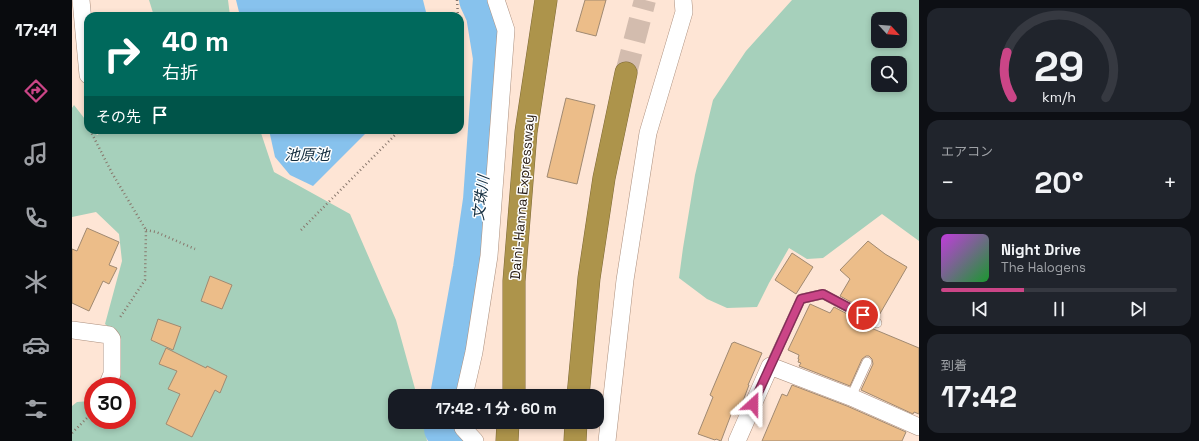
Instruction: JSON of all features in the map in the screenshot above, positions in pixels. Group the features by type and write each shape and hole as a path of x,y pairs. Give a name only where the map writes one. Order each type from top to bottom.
{"highway":[{"name":"Daini-Hanna Expressway","path":"514,389 514,281 526,132 546,0"},
{"path":"579,389 589,278 604,178 626,72"},
{"path":"511,389 514,346"},
{"path":"507,441 508,429"},
{"path":"514,429 514,441"},
{"path":"575,441 577,429"},
{"path":"578,429 579,441"}],"street":[{"path":"81,0 84,32"},
{"path":"466,389 474,352 489,256 506,30 496,0"},
{"path":"607,441 624,280 648,133 684,12 683,0"},
{"path":"72,330 109,335 112,339 111,377"},
{"path":"737,441 770,366 851,397 919,427"},
{"path":"464,429 475,441"}],"lane":[{"path":"770,366 801,299 823,294 877,323"},
{"path":"851,397 867,362"}],"path":[{"path":"457,0 458,12"},
{"path":"92,134 112,173 146,230 145,280 109,335"},
{"path":"301,230 396,134"},
{"path":"146,230 156,232 195,249"},
{"path":"72,434 84,421"}],"green space":[{"path":"149,0 228,0 230,12 153,12"},
{"path":"792,0 919,0 919,241 882,214 823,258 807,259 789,248 757,307 727,308 707,299 679,278 695,175 713,100 746,51"},
{"path":"74,105 84,118 84,134 261,134 274,172 350,214 396,320 415,389 388,389 388,429 425,429 427,441 72,441 72,406 77,402 84,402 84,429 136,429 136,377 117,377 121,356 120,337 105,324 122,261 119,234 96,212 72,217 72,108"}],"water":[{"path":"236,0 423,0 426,12 239,12"},
{"name":"池原池","path":"270,134 365,134 313,186 290,175 275,157"}],"building":[{"path":"585,0 606,0 596,36 576,31"},
{"path":"566,98 595,105 577,184 547,177"},
{"path":"87,228 119,242 109,265 117,268 109,284 103,281 89,311 72,303 72,249 77,251"},
{"path":"868,241 885,254 907,267 878,317 840,296 850,279 840,270"},
{"path":"792,253 813,267 796,294 775,280"},
{"path":"210,276 232,285 222,309 201,301"},
{"path":"810,304 830,313 834,307 872,327 871,328 919,348 919,414 914,412 913,414 861,390 873,364 872,359 869,356 862,359 850,386 799,366 801,363 798,362 799,355 788,350"},
{"path":"158,319 181,327 173,350 151,340"},
{"path":"734,342 762,353 748,385 738,414 732,412 721,441 698,434 713,397 710,395 732,343"},
{"path":"166,348 206,368 207,366 227,376 220,393 215,390 192,437 166,424 180,394 168,389 177,371 159,364"},
{"path":"792,385 847,406 906,432 902,441 762,441 782,394 787,396"}],"waterway":[{"name":"文珠川","path":"450,389 472,268 482,200 492,58 485,15 478,0"},
{"name":"文珠川","path":"443,429 450,441"}],"tunnel":[{"path":"626,73 645,0"}],"route":[{"path":"753,404 801,299 823,294 863,315"}]}
